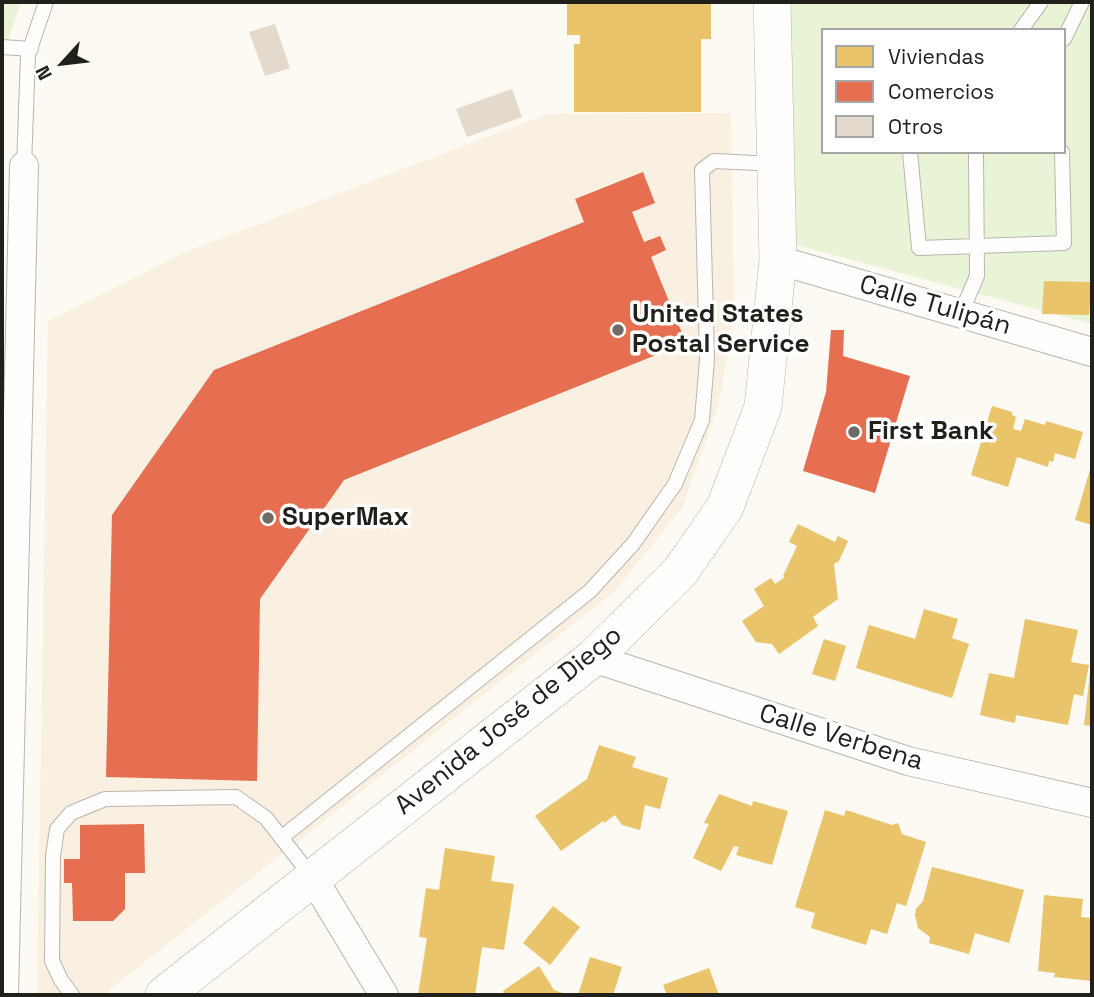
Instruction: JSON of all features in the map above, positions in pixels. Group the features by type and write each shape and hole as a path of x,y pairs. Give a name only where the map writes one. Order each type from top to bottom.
{"street":[{"name":"Avenida José de Diego","path":"164,995 593,658 680,572 725,507 763,407 778,260 772,2"},
{"path":"4,995 24,166"},
{"name":"Calle Tulipán","path":"778,260 1092,352"},
{"name":"Calle Verbena","path":"593,658 908,761 1092,803"},
{"path":"313,878 384,995"}],"lane":[{"path":"24,166 28,55 46,2"},
{"path":"1022,28 1041,2"},
{"path":"1066,35 1082,2"},
{"path":"2,47 30,48"},
{"path":"910,154 919,248 1064,243 1062,154"},
{"path":"961,313 976,276 976,154"},
{"path":"281,838 581,599 633,544 676,484 702,420 707,359 702,170 714,161 776,164"},
{"path":"72,995 52,961 53,856 57,829 71,813 105,799 236,797 266,818 313,878"}],"shaded area":[{"path":"731,113 734,311 719,404 682,508 614,592 103,995 37,995 48,321 183,253 547,114"}],"green space":[{"path":"2,2 21,2 2,58"},
{"path":"790,2 1092,2 1092,324 796,245"}],"building: Viviendas":[{"path":"567,2 711,2 711,39 701,39 701,112 574,112 574,44 580,44 580,35 567,35"},
{"path":"1044,281 1092,282 1089,315 1042,314"},
{"path":"992,406 1012,412 1016,417 1013,429 1021,431 1025,419 1045,425 1046,421 1083,432 1075,459 1055,453 1053,462 1049,461 1048,467 1017,457 1008,487 971,475"},
{"path":"1092,463 1092,525 1075,520"},
{"path":"798,524 835,542 838,536 848,541 838,563 834,565 838,599 813,617 818,626 779,654 772,644 756,642 742,621 764,606 754,589 771,578 775,584 785,577 783,576 797,546 789,542"},
{"path":"924,609 958,619 952,638 969,644 952,698 856,668 869,625 915,639"},
{"path":"1025,619 1078,630 1071,662 1089,665 1083,696 1074,694 1068,725 1016,715 1015,723 980,715 989,673 1014,678"},
{"path":"824,639 846,646 835,681 812,674"},
{"path":"1092,673 1092,726 1084,725"},
{"path":"599,745 636,757 632,767 668,778 660,809 645,805 640,830 622,825 615,815 561,851 535,816 587,779"},
{"path":"719,794 752,806 753,801 788,811 772,865 736,855 739,847 734,846 721,871 693,858 709,824 704,823"},
{"path":"825,810 844,816 846,810 892,825 898,823 902,834 926,842 906,906 897,903 887,934 871,929 866,945 811,928 815,913 795,907"},
{"path":"445,848 495,856 491,881 514,884 504,950 482,947 475,995 418,995 427,938 419,937 426,888 439,890"},
{"path":"932,867 1024,890 1009,943 975,933 969,954 929,943 930,937 918,928 915,915 916,909 923,901"},
{"path":"1044,895 1083,899 1081,917 1092,918 1092,981 1054,977 1055,973 1038,971"},
{"path":"553,906 580,927 550,965 523,943"},
{"path":"590,957 622,967 613,995 578,995"},
{"path":"539,966 554,990 568,995 505,995 503,991"},
{"path":"709,968 719,995 667,995 663,985"}],"building: Comercios":[{"path":"643,172 655,203 632,212 644,242 660,236 666,250 651,257 686,343 344,480 260,599 257,781 106,777 112,515 214,370 584,222 575,199"},
{"name":"First Bank","path":"831,330 844,330 843,356 910,376 875,493 803,471 826,392"},
{"path":"144,824 145,873 125,873 125,909 113,921 73,921 72,883 64,883 64,859 80,859 80,825"}],"building: Otros":[{"path":"275,24 290,68 265,76 249,32"},
{"path":"512,89 522,117 467,137 456,109"}],"place":[{"name":"United States Postal Service","path":"618,330"},
{"name":"First Bank","path":"854,432"},
{"name":"SuperMax","path":"268,518"}]}
